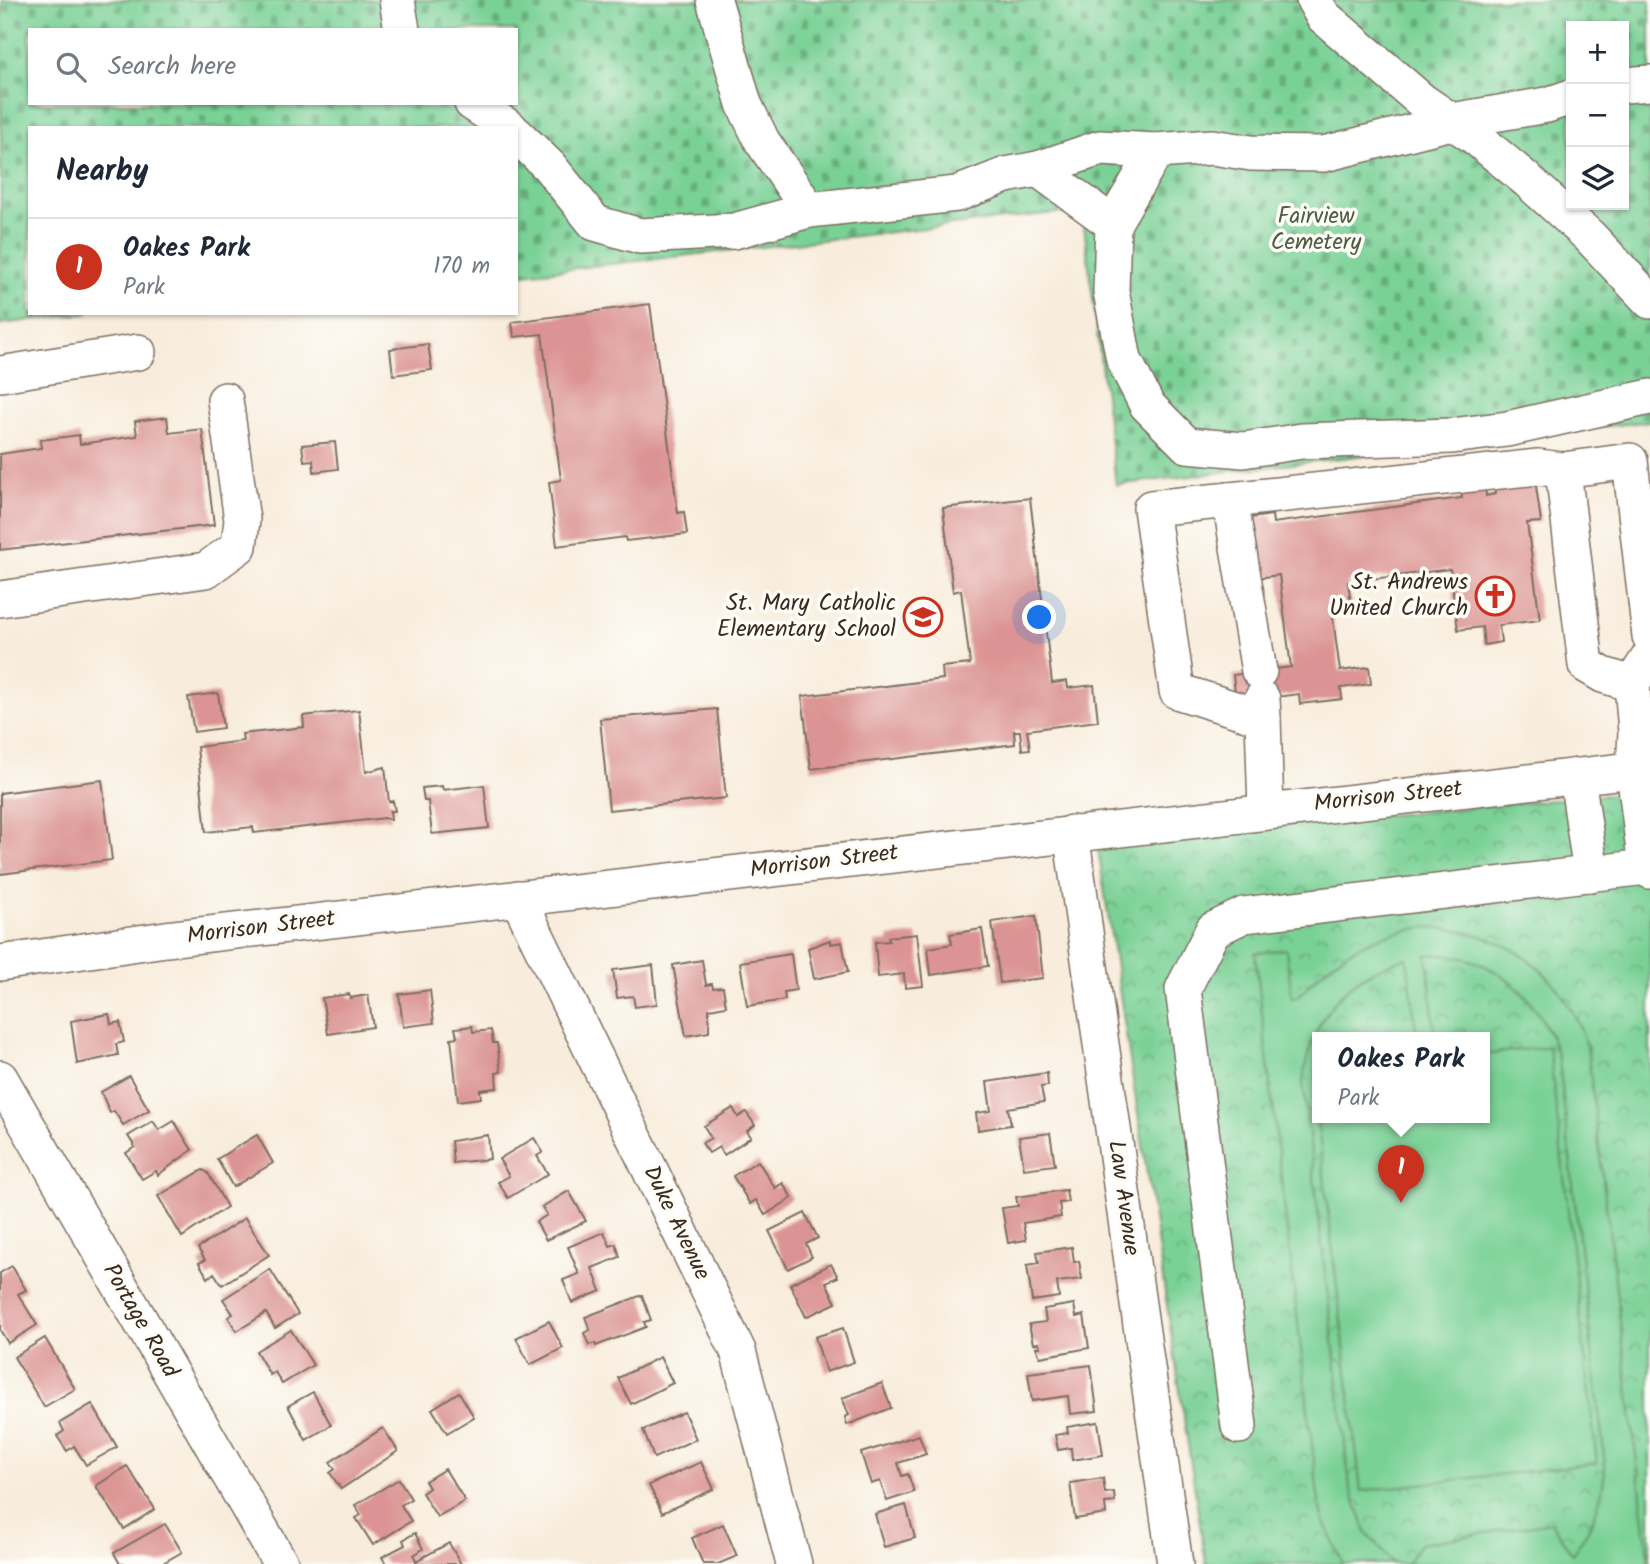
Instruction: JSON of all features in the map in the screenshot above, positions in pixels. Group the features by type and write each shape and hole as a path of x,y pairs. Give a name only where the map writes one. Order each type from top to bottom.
{"street":[{"path":"397,0 402,28"},
{"path":"714,0 744,104 762,141 809,210"},
{"path":"1314,0 1323,16 1422,101 1527,180 1589,236 1650,302"},
{"path":"1629,85 1650,83"},
{"path":"518,136 549,166 595,223 640,236 734,231 809,210 957,194 1006,176 1038,169 1100,148 1156,151 1212,147 1251,153 1324,153 1453,122 1548,105 1566,99"},
{"path":"475,105 507,126"},
{"path":"1156,151 1112,224 1111,291 1124,360 1147,405 1187,444 1243,450 1302,441 1452,436 1507,429 1650,397"},
{"path":"1038,169 1112,224"},
{"path":"0,374 138,352"},
{"path":"0,599 206,570 240,545 242,520 225,401"},
{"path":"1262,696 1177,691 1151,508 1538,467 1563,470 1630,461 1650,636"},
{"path":"1239,1426 1183,989 1213,930 1244,915 1648,869 1642,769 1636,732 1641,670 1603,675 1586,665 1563,470"},
{"path":"1230,500 1262,696 1266,811"},
{"name":"Morrison Street","path":"0,963 166,939 1071,832 1642,769"},
{"path":"1577,776 1591,874"},
{"name":"Law Avenue","path":"1071,832 1174,1564"},
{"name":"Duke Avenue","path":"518,898 738,1351 794,1564"},
{"name":"Portage Road","path":"0,1078 281,1564"}],"green space":[{"name":"Fairview Cemetery","path":"2,0 1650,0 1650,421 1116,485 1082,210 518,275 518,126 28,126 28,315 73,315 0,324"},
{"path":"1650,791 1650,1564 1206,1564 1097,842"},
{"path":"1427,927 1483,936 1528,959 1562,995 1587,1046 1649,1564 1407,1564 1420,1544 1551,1522 1572,1554 1596,1512 1605,1465 1559,1061 1541,1018 1512,984 1474,961 1451,956 1427,955 1435,1032 1416,1032 1407,958 1365,975 1348,988 1334,1003 1316,1032 1312,1032 1303,1083 1350,1488 1366,1532 1393,1564 1343,1564 1324,1522 1318,1496 1255,953 1286,949 1292,998 1299,996 1340,957 1372,940"},
{"path":"1549,1047 1597,1463 1361,1491 1318,1123 1490,1123 1490,1053"}],"building":[{"path":"650,304 678,513 684,512 687,534 626,541 625,537 557,546 549,482 561,480 542,334 514,337 512,322"},
{"path":"428,344 432,370 393,375 390,349"},
{"path":"167,417 169,433 202,429 214,525 0,550 0,454 41,448 40,440 79,435 80,444 137,436 135,421"},
{"path":"335,442 338,469 314,472 313,460 304,461 302,445"},
{"name":"St. Andrews United Church","path":"1535,479 1541,522 1527,523 1540,620 1499,625 1501,642 1484,645 1482,627 1458,630 1450,569 1348,582 1352,609 1332,611 1340,671 1369,667 1371,684 1341,688 1342,699 1300,704 1299,694 1236,702 1233,675 1291,667 1279,575 1257,578 1250,518 1272,515 1273,523 1462,498 1461,488 1485,484 1486,496 1495,494 1494,484"},
{"path":"1030,498 1052,683 1067,681 1068,688 1094,685 1098,721 1027,730 1030,749 1022,750 1020,731 1014,731 1015,744 811,769 802,696 943,679 942,667 970,664 961,590 953,592 943,508"},
{"path":"218,693 223,728 194,732 188,697"},
{"path":"717,709 726,798 609,810 600,719"},
{"path":"359,710 366,772 385,767 389,802 393,801 395,811 390,811 391,820 385,818 254,833 253,827 206,832 197,747 243,741 242,734 304,727 303,716"},
{"path":"102,780 112,860 0,874 0,793"},
{"path":"484,785 489,828 432,834 428,801 424,801 422,788 442,786 443,790"},
{"path":"1036,916 1043,978 1000,983 992,922"},
{"path":"982,929 988,966 931,975 928,948 952,944 950,934"},
{"path":"917,934 923,986 905,988 904,974 878,977 875,942 889,941 888,937"},
{"path":"830,940 830,944 842,942 848,972 814,979 808,948"},
{"path":"791,954 796,990 784,992 785,1000 747,1006 740,962"},
{"path":"702,960 706,985 712,984 713,988 723,987 726,1006 709,1009 709,1032 686,1036 673,965"},
{"path":"653,965 657,1004 635,1007 633,996 617,998 613,970"},
{"path":"430,990 434,1023 403,1027 399,994"},
{"path":"349,994 350,998 368,995 373,1027 328,1034 322,998"},
{"path":"109,1014 111,1024 120,1022 124,1042 116,1044 118,1055 77,1064 71,1021"},
{"path":"472,1026 473,1032 491,1030 493,1043 497,1043 501,1072 496,1073 497,1088 480,1090 481,1098 458,1101 451,1038 457,1037 455,1028"},
{"path":"1047,1073 1048,1086 1041,1087 1044,1102 1008,1108 1011,1125 978,1130 976,1113 991,1111 987,1082"},
{"path":"129,1076 149,1110 123,1125 114,1111 110,1113 101,1092"},
{"path":"733,1108 738,1117 746,1112 755,1125 747,1131 751,1137 724,1155 719,1147 709,1153 702,1143 711,1138 704,1126"},
{"path":"153,1121 159,1130 174,1121 192,1150 158,1175 156,1171 142,1179 126,1153 135,1147 128,1136"},
{"path":"1050,1133 1055,1165 1024,1169 1019,1137"},
{"path":"257,1135 273,1163 233,1187 217,1159"},
{"path":"488,1135 490,1159 453,1163 451,1141"},
{"path":"534,1138 543,1152 537,1156 548,1174 508,1198 498,1182 509,1176 499,1159"},
{"path":"758,1161 775,1188 783,1183 792,1198 765,1215 756,1200 750,1204 733,1176"},
{"path":"203,1170 208,1173 227,1207 182,1237 158,1196"},
{"path":"1066,1190 1068,1202 1059,1203 1061,1217 1023,1223 1026,1240 1008,1243 1002,1208 1018,1206 1016,1197"},
{"path":"569,1191 586,1221 546,1240 536,1222 547,1215 542,1207"},
{"path":"805,1213 818,1238 806,1244 812,1257 788,1269 769,1231"},
{"path":"245,1218 269,1255 222,1285 214,1273 208,1278 199,1263 205,1260 198,1248"},
{"path":"604,1232 610,1246 616,1244 620,1257 592,1268 601,1291 572,1303 563,1280 579,1274 568,1247"},
{"path":"1072,1247 1074,1262 1079,1261 1082,1279 1057,1282 1059,1297 1032,1301 1027,1265 1039,1263 1037,1252"},
{"path":"831,1264 838,1277 826,1282 836,1303 806,1317 790,1284"},
{"path":"12,1266 26,1290 18,1294 37,1325 8,1343 0,1330 0,1273"},
{"path":"270,1269 298,1314 275,1328 266,1313 237,1331 228,1317 233,1314 223,1299"},
{"path":"642,1295 651,1320 644,1322 646,1327 596,1346 595,1343 589,1345 584,1333 590,1330 585,1317"},
{"path":"1074,1304 1076,1317 1084,1315 1089,1348 1040,1357 1036,1347 1040,1347 1039,1343 1033,1344 1029,1324 1046,1322 1044,1309"},
{"path":"549,1321 563,1348 530,1365 516,1338"},
{"path":"843,1328 854,1362 826,1372 815,1337"},
{"path":"291,1330 313,1365 282,1384 275,1372 270,1375 256,1351"},
{"path":"45,1338 75,1389 44,1407 14,1357"},
{"path":"660,1357 673,1383 631,1404 618,1378"},
{"path":"1091,1365 1097,1411 1070,1414 1068,1396 1032,1401 1028,1373"},
{"path":"882,1383 891,1408 847,1425 845,1417 849,1415 842,1398"},
{"path":"313,1392 331,1425 306,1440 288,1406"},
{"path":"459,1392 474,1417 447,1433 432,1409"},
{"path":"92,1404 117,1447 86,1465 74,1446 67,1451 57,1436 64,1431 60,1423"},
{"path":"684,1412 696,1439 654,1458 643,1430"},
{"path":"1098,1422 1103,1455 1072,1460 1071,1448 1058,1450 1055,1435 1068,1433 1067,1427"},
{"path":"383,1428 398,1451 341,1489 330,1473 335,1469 330,1462"},
{"path":"919,1435 926,1454 898,1463 902,1476 908,1474 914,1492 887,1501 880,1481 871,1484 861,1453"},
{"path":"701,1462 714,1489 662,1513 649,1485"},
{"path":"127,1466 155,1509 124,1529 96,1486"},
{"path":"445,1469 465,1501 437,1517 422,1493 429,1488 425,1481"},
{"path":"1103,1478 1105,1493 1114,1492 1115,1502 1105,1503 1106,1514 1075,1519 1070,1483"},
{"path":"399,1479 411,1499 401,1505 411,1521 373,1545 356,1518 361,1515 355,1505"},
{"path":"906,1505 915,1538 884,1547 875,1514"},
{"path":"165,1524 182,1552 161,1564 120,1564 114,1553"},
{"path":"723,1524 737,1556 718,1564 703,1564 692,1538"},
{"path":"415,1533 423,1549 414,1555 416,1561 449,1543 461,1564 386,1564 382,1557 405,1545 403,1540"}],"place":[{"name":"St. Andrews United Church","path":"1495,596"},
{"name":"St. Mary Catholic Elementary School","path":"923,617"},
{"name":"Oakes Park","path":"1401,1203"}]}
